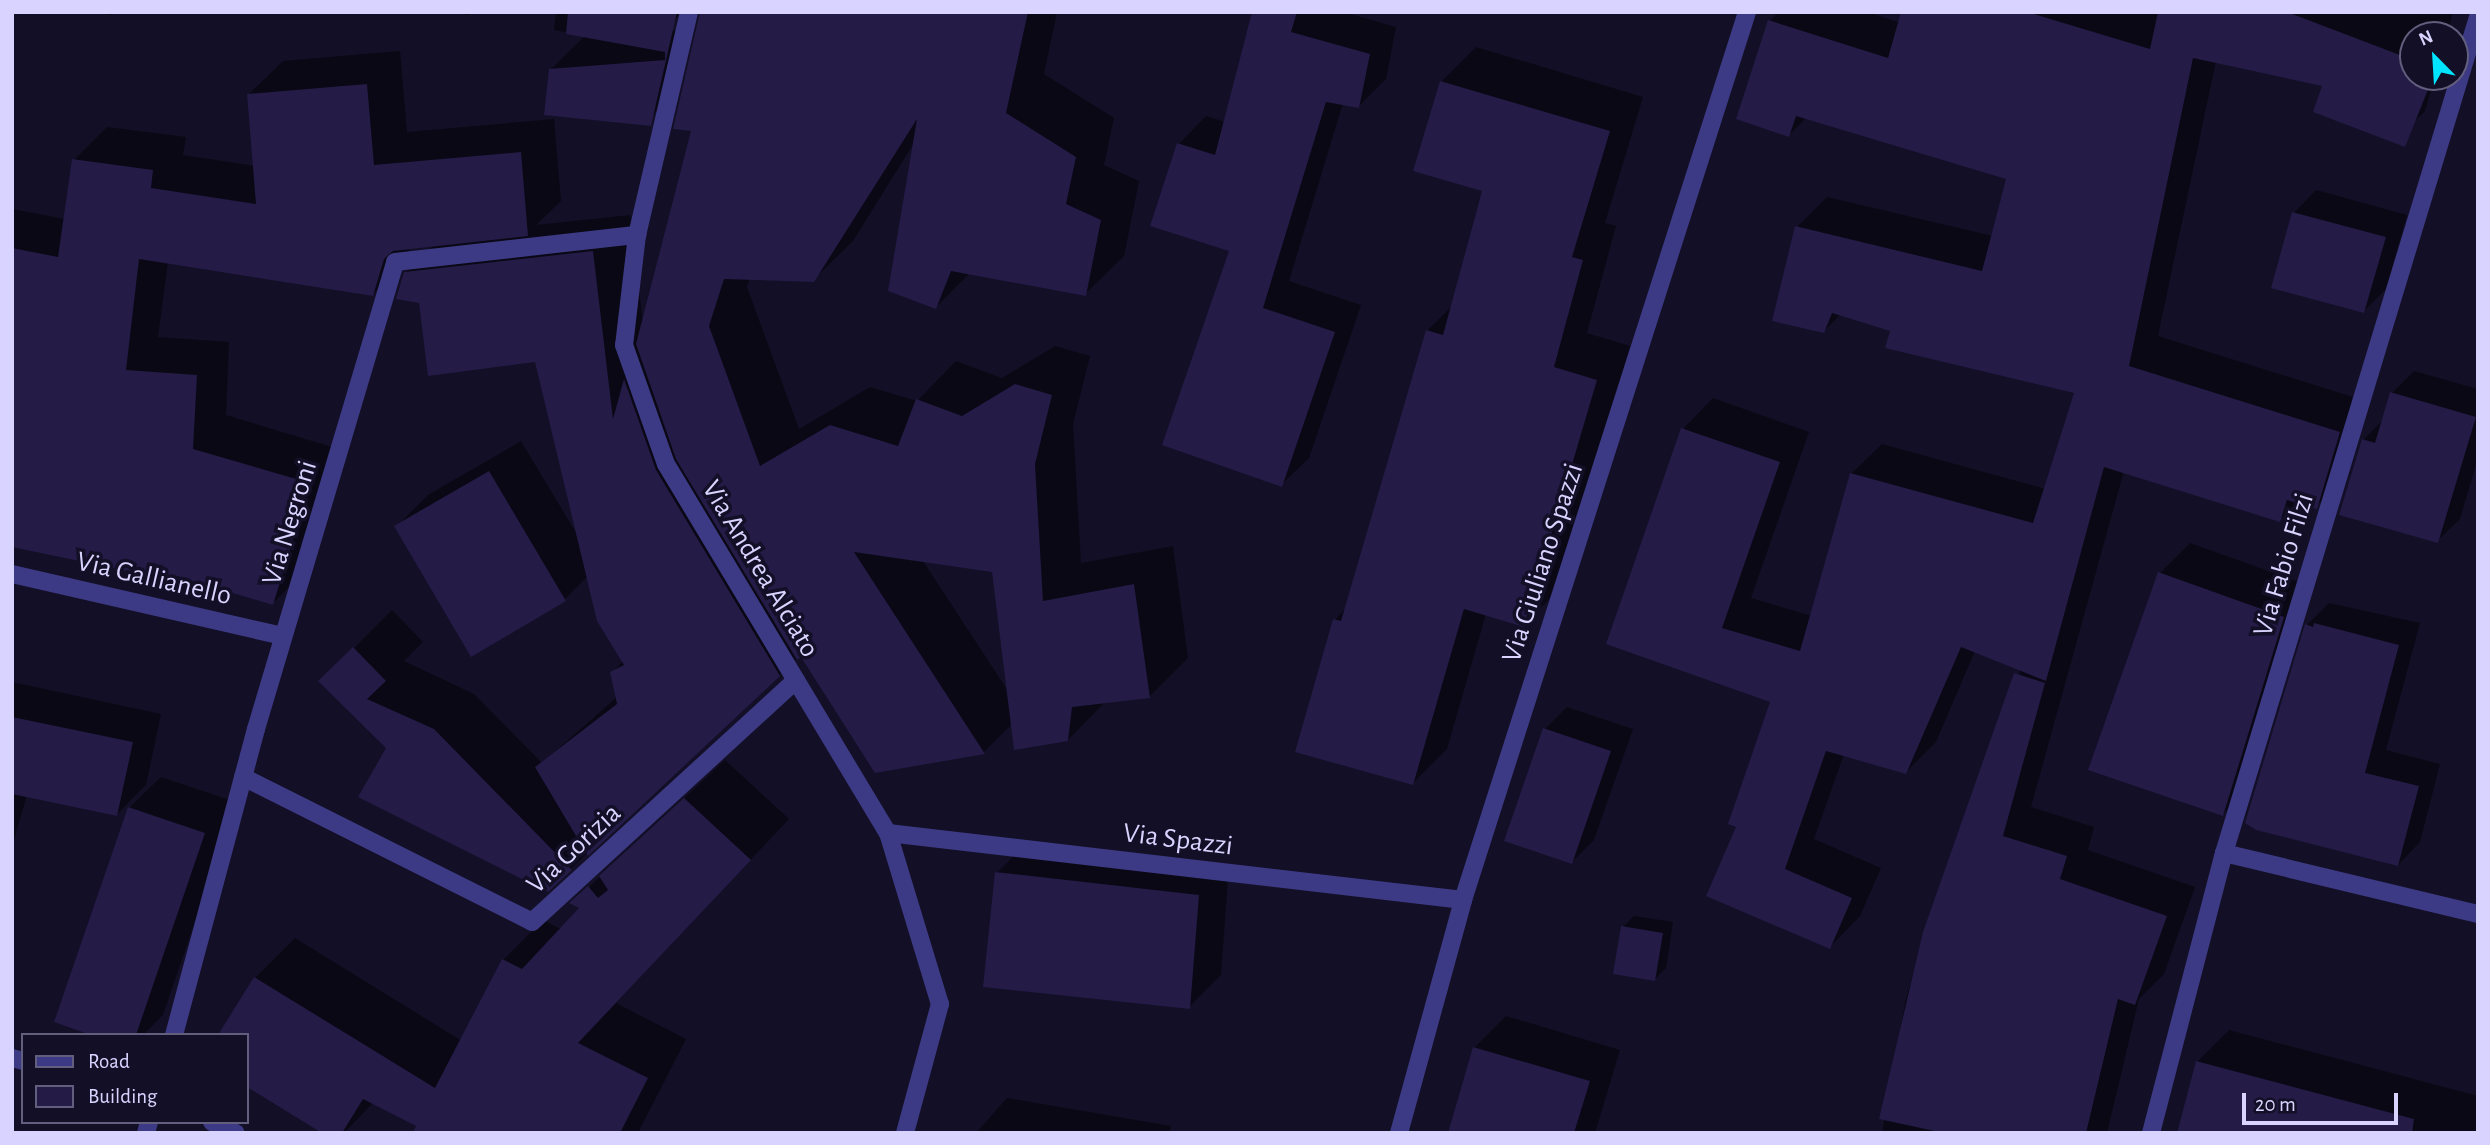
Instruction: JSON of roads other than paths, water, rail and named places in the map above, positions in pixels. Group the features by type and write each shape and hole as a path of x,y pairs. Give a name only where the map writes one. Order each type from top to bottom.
{"street":[{"name":"Via Andrea Alciato","path":"688,12 637,235 624,345 666,464 888,833 940,1004 905,1133"},
{"name":"Via Giuliano Spazzi","path":"1399,1133 1462,900 1747,12"},
{"name":"Via Fabio Filzi","path":"2151,1133 2224,853 2478,17"},
{"name":"Via Negroni","path":"175,1033 283,636 395,262 637,235"},
{"name":"Via Gallianello","path":"12,574 283,636"},
{"name":"Via Gorizia","path":"243,777 533,922 796,680"},
{"name":"Via Spazzi","path":"888,833 1462,900"},
{"path":"2224,853 2478,914"},
{"path":"216,1124 236,1133"}]}
